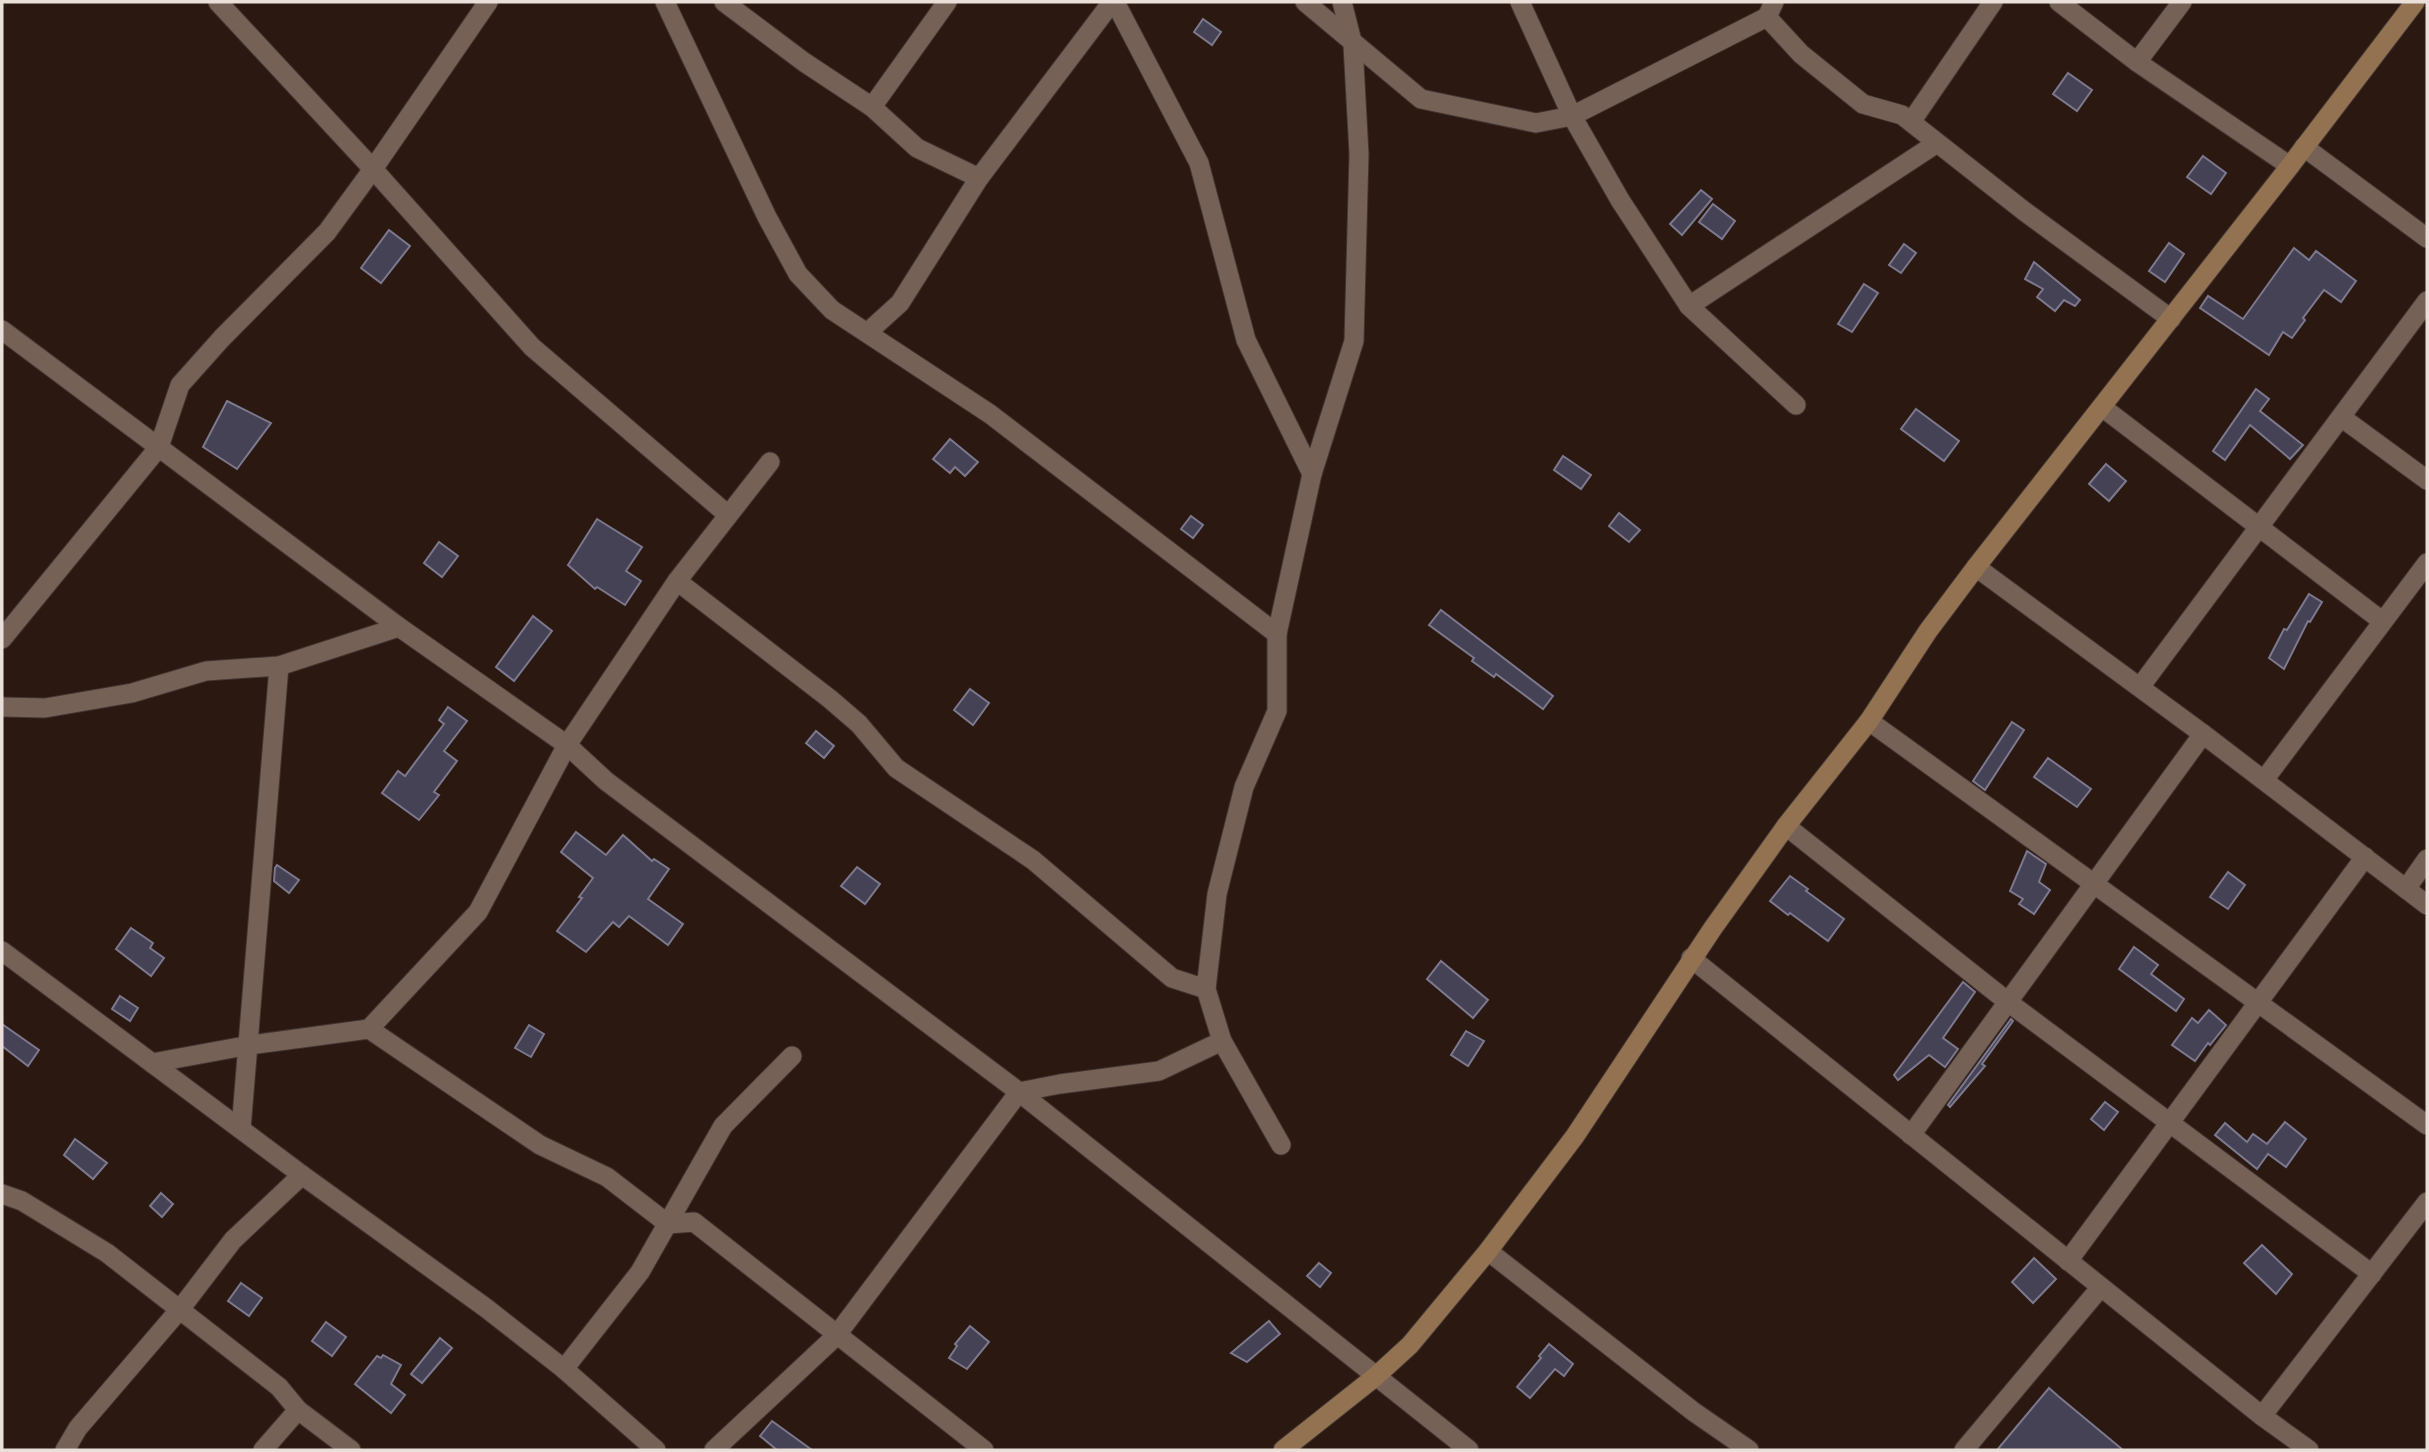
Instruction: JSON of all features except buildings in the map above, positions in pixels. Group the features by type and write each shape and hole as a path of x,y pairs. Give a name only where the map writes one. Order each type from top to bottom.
{"main road":[{"path":"1283,1450 1375,1377 1410,1345 1488,1251 1575,1136 1691,958 1786,826 1869,721 1928,631 2304,148 2414,2"}],"street":[{"path":"218,2 373,169 532,347 728,514"},
{"path":"2,639 159,447 180,385 222,338 327,232 488,2"},
{"path":"665,2 767,218 798,274 832,310 990,414 1277,634"},
{"path":"724,2 804,62 872,107 917,148 979,178"},
{"path":"872,107 947,2"},
{"path":"868,332 900,303 979,178 1114,2 1199,163 1246,340 1312,474"},
{"path":"1306,2 1421,99 1536,123 1572,116 1771,10 1801,54 1863,104 1902,115 2024,211 2171,319"},
{"path":"1281,1145 1222,1041 1206,989 1217,894 1244,787 1277,711 1277,634 1312,474 1354,341 1359,155 1353,44 1342,2"},
{"path":"1520,2 1572,116 1620,200 1689,306 1796,405"},
{"path":"1911,122 1993,2"},
{"path":"2059,2 2137,62 2290,166"},
{"path":"2137,62 2182,2"},
{"path":"1689,306 1937,142"},
{"path":"2304,148 2427,238"},
{"path":"2140,687 2427,301"},
{"path":"2,330 399,627 567,745 606,781 1019,1092 1469,1450"},
{"path":"2102,407 2382,621"},
{"path":"2341,417 2427,480"},
{"path":"152,1063 250,1045 369,1029 478,912 567,745 677,581 770,461"},
{"path":"2264,780 2427,563"},
{"path":"1976,567 2203,734 2427,905"},
{"path":"677,581 830,699 859,724 896,768 1033,860 1172,978 1206,989"},
{"path":"2,707 45,708 132,694 206,671 279,666 399,627"},
{"path":"241,1129 279,666"},
{"path":"1869,721 2427,1125"},
{"path":"1911,1135 2203,734"},
{"path":"1786,826 2008,1002 2372,1274"},
{"path":"2068,1261 2365,857"},
{"path":"2406,889 2427,859"},
{"path":"2,951 302,1175 486,1308 564,1369 656,1450"},
{"path":"1691,958 2262,1416 2309,1450"},
{"path":"369,1029 540,1145 607,1177 668,1224 694,1222 984,1450"},
{"path":"714,1450 836,1336 1019,1092 1159,1071 1222,1041"},
{"path":"564,1369 639,1272 723,1126 792,1056"},
{"path":"65,1450 78,1428 180,1308 233,1240 302,1175"},
{"path":"2,1194 22,1200 107,1253 279,1387 298,1410 351,1450"},
{"path":"2,1209 22,1200"},
{"path":"2262,1416 2427,1202"},
{"path":"1488,1251 1694,1412 1749,1450"},
{"path":"1964,1450 2101,1287"},
{"path":"263,1450 298,1410"}]}
